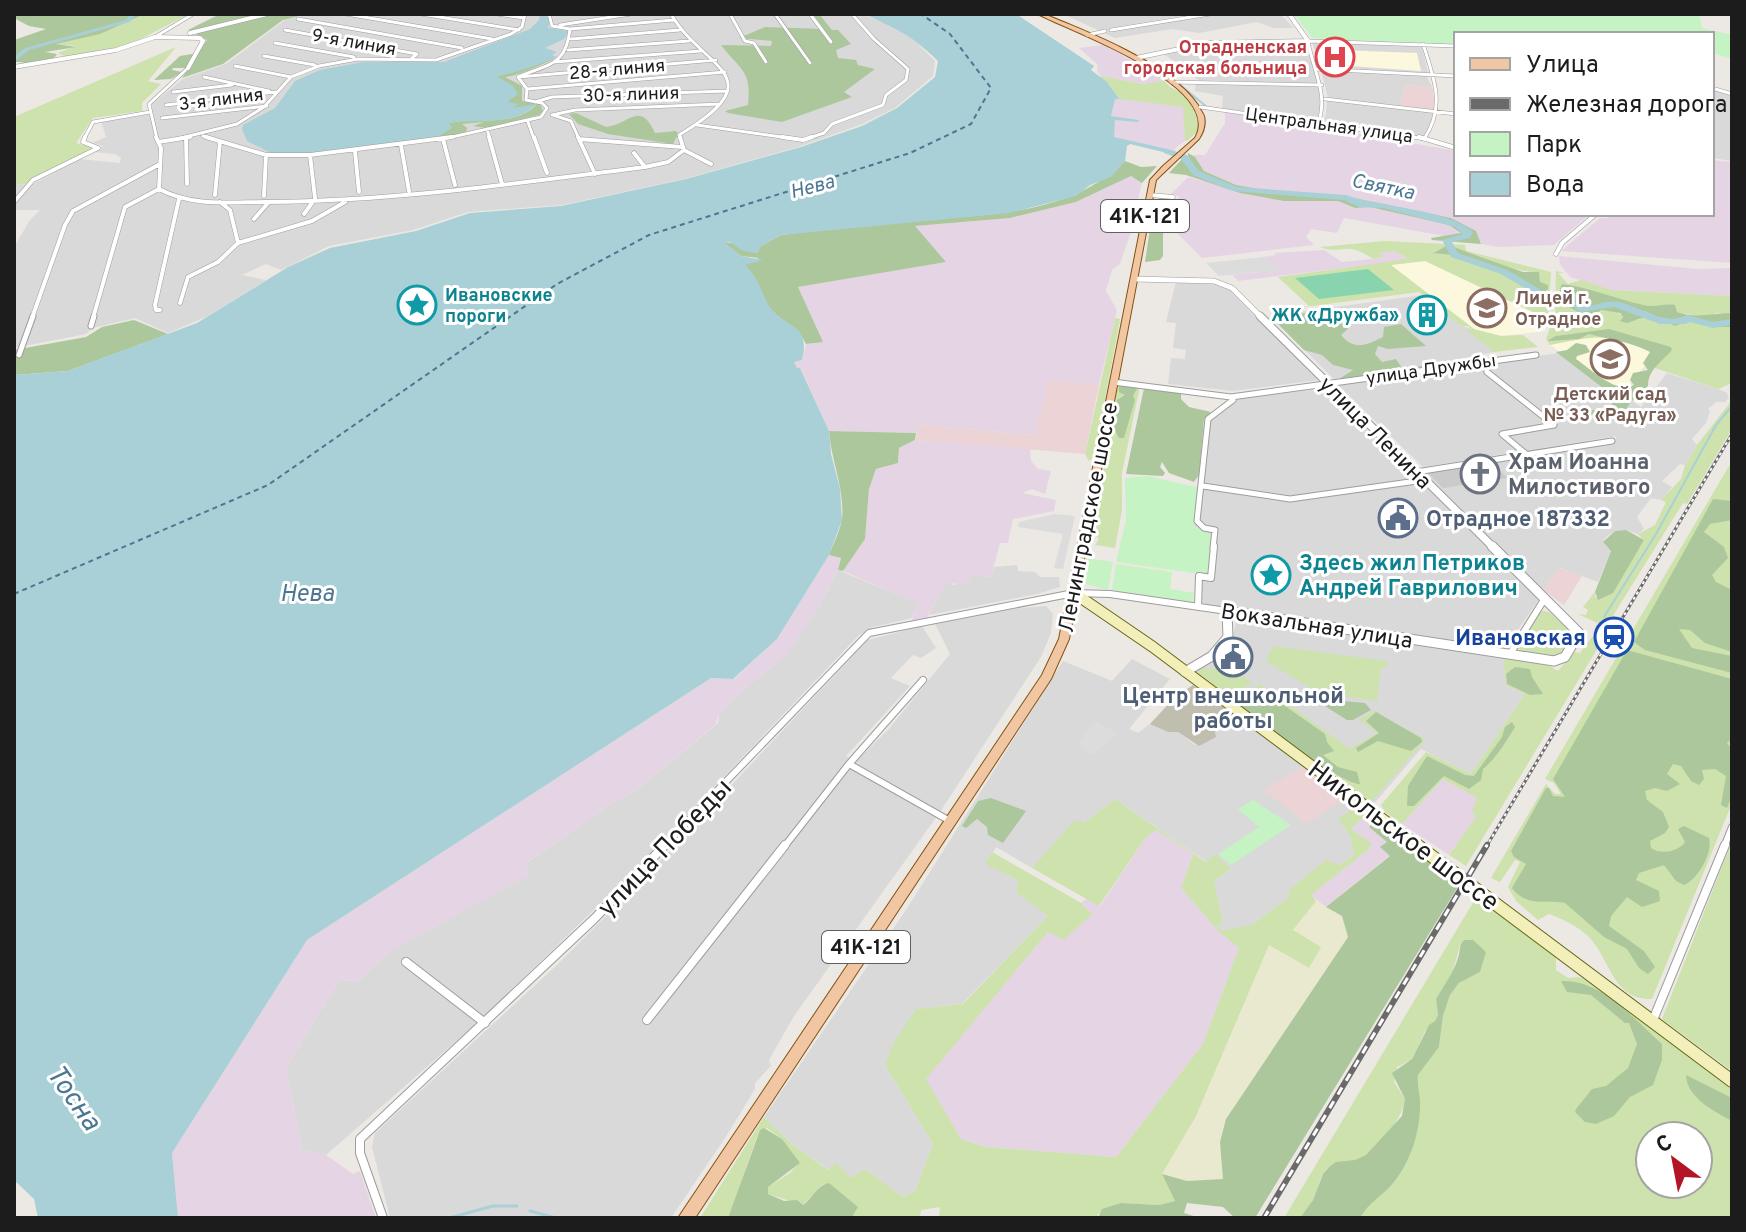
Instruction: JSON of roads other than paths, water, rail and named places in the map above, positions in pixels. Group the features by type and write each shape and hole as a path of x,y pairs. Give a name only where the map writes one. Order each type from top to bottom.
{"main road":[{"path":"1040,14 1136,58 1171,82 1201,110"},
{"name":"Ленинградское шоссе","path":"686,1218 1047,676 1064,639 1074,593 1153,180 1201,131 1201,110"},
{"name":"Никольское шоссе","path":"1074,593 1111,616 1732,1081"}],"street":[{"path":"14,67 116,50 155,37 193,14"},
{"path":"155,37 192,35 267,14"},
{"path":"346,14 496,40"},
{"path":"421,14 519,30"},
{"path":"235,66 291,77 319,66 358,59 436,60 519,30 525,16 497,14"},
{"path":"549,14 552,26"},
{"path":"552,26 631,14"},
{"path":"671,14 689,41 716,60 725,72 728,91 721,104 697,125 679,135 683,148"},
{"path":"730,14 745,41 754,43 766,62"},
{"path":"775,14 810,63"},
{"path":"810,14 831,42"},
{"path":"697,125 803,140 824,133 828,126 853,114 883,105 886,95 906,80 908,69 874,39 852,14"},
{"path":"1111,30 1210,14"},
{"path":"1289,14 1308,41 1322,85 1324,111 1318,124"},
{"path":"298,19 466,48"},
{"path":"552,26 570,29 674,20"},
{"path":"568,50 570,29"},
{"name":"9-я линия","path":"285,30 417,54 412,58"},
{"path":"571,39 680,30"},
{"path":"1087,35 1105,31"},
{"path":"159,189 158,142 149,104 187,69 203,41 192,35"},
{"path":"545,114 547,108 526,100 527,89 518,77 551,63 568,50 689,41"},
{"path":"1136,58 1208,43 1308,41 1454,46"},
{"path":"275,43 358,59"},
{"path":"1423,44 1439,112 1436,124 1424,139"},
{"path":"551,63 701,51"},
{"path":"264,56 319,66"},
{"name":"28-я линия","path":"518,77 716,60"},
{"path":"1317,69 1454,76"},
{"path":"527,89 725,72"},
{"path":"204,77 276,92"},
{"path":"158,142 203,136 251,118 267,106 276,92 286,87 291,77"},
{"path":"1171,82 1322,85"},
{"path":"173,92 240,85"},
{"name":"30-я линия","path":"535,102 552,97 728,91"},
{"name":"3-я линия","path":"166,105 276,92"},
{"path":"1325,99 1454,114"},
{"path":"552,115 575,110 721,104"},
{"path":"162,118 267,106"},
{"name":"Центральная улица","path":"1201,110 1214,109 1424,139 1454,147"},
{"path":"14,202 33,180 98,148 83,141 93,122 150,112"},
{"path":"203,136 266,155 310,155 443,139 528,122 545,114 571,121 595,174"},
{"path":"528,122 547,173"},
{"path":"487,129 502,184"},
{"path":"186,138 187,184"},
{"path":"443,139 455,185"},
{"path":"579,139 683,148 711,164"},
{"path":"215,195 220,142"},
{"path":"401,145 409,191"},
{"path":"159,189 179,199 220,202 345,202 645,167 668,162 683,148"},
{"path":"355,151 359,192"},
{"path":"634,153 645,167"},
{"path":"264,196 266,155"},
{"path":"304,214 313,201 310,155"},
{"path":"19,355 65,225 73,211 160,164"},
{"path":"91,326 125,207 159,189"},
{"path":"1150,195 1173,197"},
{"path":"158,307 179,199"},
{"path":"220,202 232,214 238,243"},
{"path":"180,303 188,277 218,262 238,243 290,230 339,210 345,202"},
{"path":"254,219 268,203"},
{"path":"1556,254 1562,243 1594,216"},
{"name":"улица Ленина","path":"1134,279 1225,283 1579,633 1560,660"},
{"name":"улица Дружбы","path":"1113,382 1231,397 1536,355"},
{"path":"1475,363 1554,425 1502,434 1526,454"},
{"path":"1198,607 1199,576 1211,578 1215,530 1204,528 1197,521 1208,419 1231,404 1231,397"},
{"path":"1416,472 1612,441"},
{"path":"1203,486 1290,499 1424,480"},
{"name":"Вокзальная улица","path":"1074,593 1110,594 1560,660"},
{"name":"улица Победы","path":"383,1218 360,1153 360,1139 635,878 869,633 1074,593"},
{"path":"1510,654 1545,598"},
{"path":"1185,672 1212,656 1228,637 1227,611"},
{"path":"647,1020 849,764 923,680"},
{"path":"849,764 950,821"},
{"path":"1652,1021 1732,827"},
{"path":"406,962 485,1023"}],"water":[{"path":"540,14 550,18 548,28 569,31 564,39 545,48 557,52 552,55 557,57 496,76 512,85 518,94 507,102 518,104 514,108 536,104 518,116 449,123 452,128 439,136 305,154 271,153 247,141 242,129 243,125 275,108 295,81 320,70 363,62 444,62 530,29 539,20"},
{"name":"Нева","path":"865,14 1016,14 1094,66 1091,70 1107,82 1119,99 1115,99 1111,116 1139,120 1115,120 1114,137 1167,149 1188,158 1130,144 1125,161 1111,177 1090,185 1076,196 1009,213 781,235 761,246 758,253 743,251 730,242 724,242 741,256 763,260 745,265 774,312 794,326 803,338 802,360 794,362 800,368 829,431 840,489 842,520 829,555 777,639 733,679 711,678 307,940 172,1153 178,1218 38,1218 34,1199 14,1180 14,375 68,371 197,323 288,267 330,248 416,231 470,213 561,206 686,179 801,147 862,126 897,108 935,77 938,61 912,39"}],"waterway":[{"path":"14,60 27,49 128,21 133,14"},
{"path":"1144,60 1155,66"},
{"path":"1159,69 1174,81"},
{"path":"1179,84 1207,107"},
{"name":"Святка","path":"1167,151 1184,157 1196,173 1236,189 1346,198 1359,204 1383,205 1458,225 1468,232 1467,236 1447,240 1454,255 1504,272 1541,294 1580,297 1582,302 1579,307 1584,310 1615,304 1660,321 1685,321 1687,318 1713,325 1732,322"},
{"path":"1604,617 1656,534 1716,425 1732,406"},
{"path":"449,1218 493,1206 517,1206"},
{"path":"530,1211 556,1218"}],"railway":[{"path":"1486,847 1732,434"},
{"path":"1264,1218 1487,845"}],"place":[{"name":"Отрадненская городская больница","path":"1335,57"},
{"name":"Ивановские пороги","path":"417,305"},
{"name":"Лицей г. Отрадное","path":"1487,308"},
{"name":"ЖК «Дружба»","path":"1427,315"},
{"name":"Детский сад № 33 «Радуга»","path":"1610,359"},
{"name":"Храм Иоанна Милостивого","path":"1480,474"},
{"name":"Отрадное 187332","path":"1398,518"},
{"name":"Здесь жил Петриков Андрей Гаврилович","path":"1271,575"},
{"name":"Ивановская","path":"1614,637"},
{"name":"Центр внешкольной работы","path":"1233,657"}],"water label":[{"name":"Тосна","path":"75,1097"}]}
